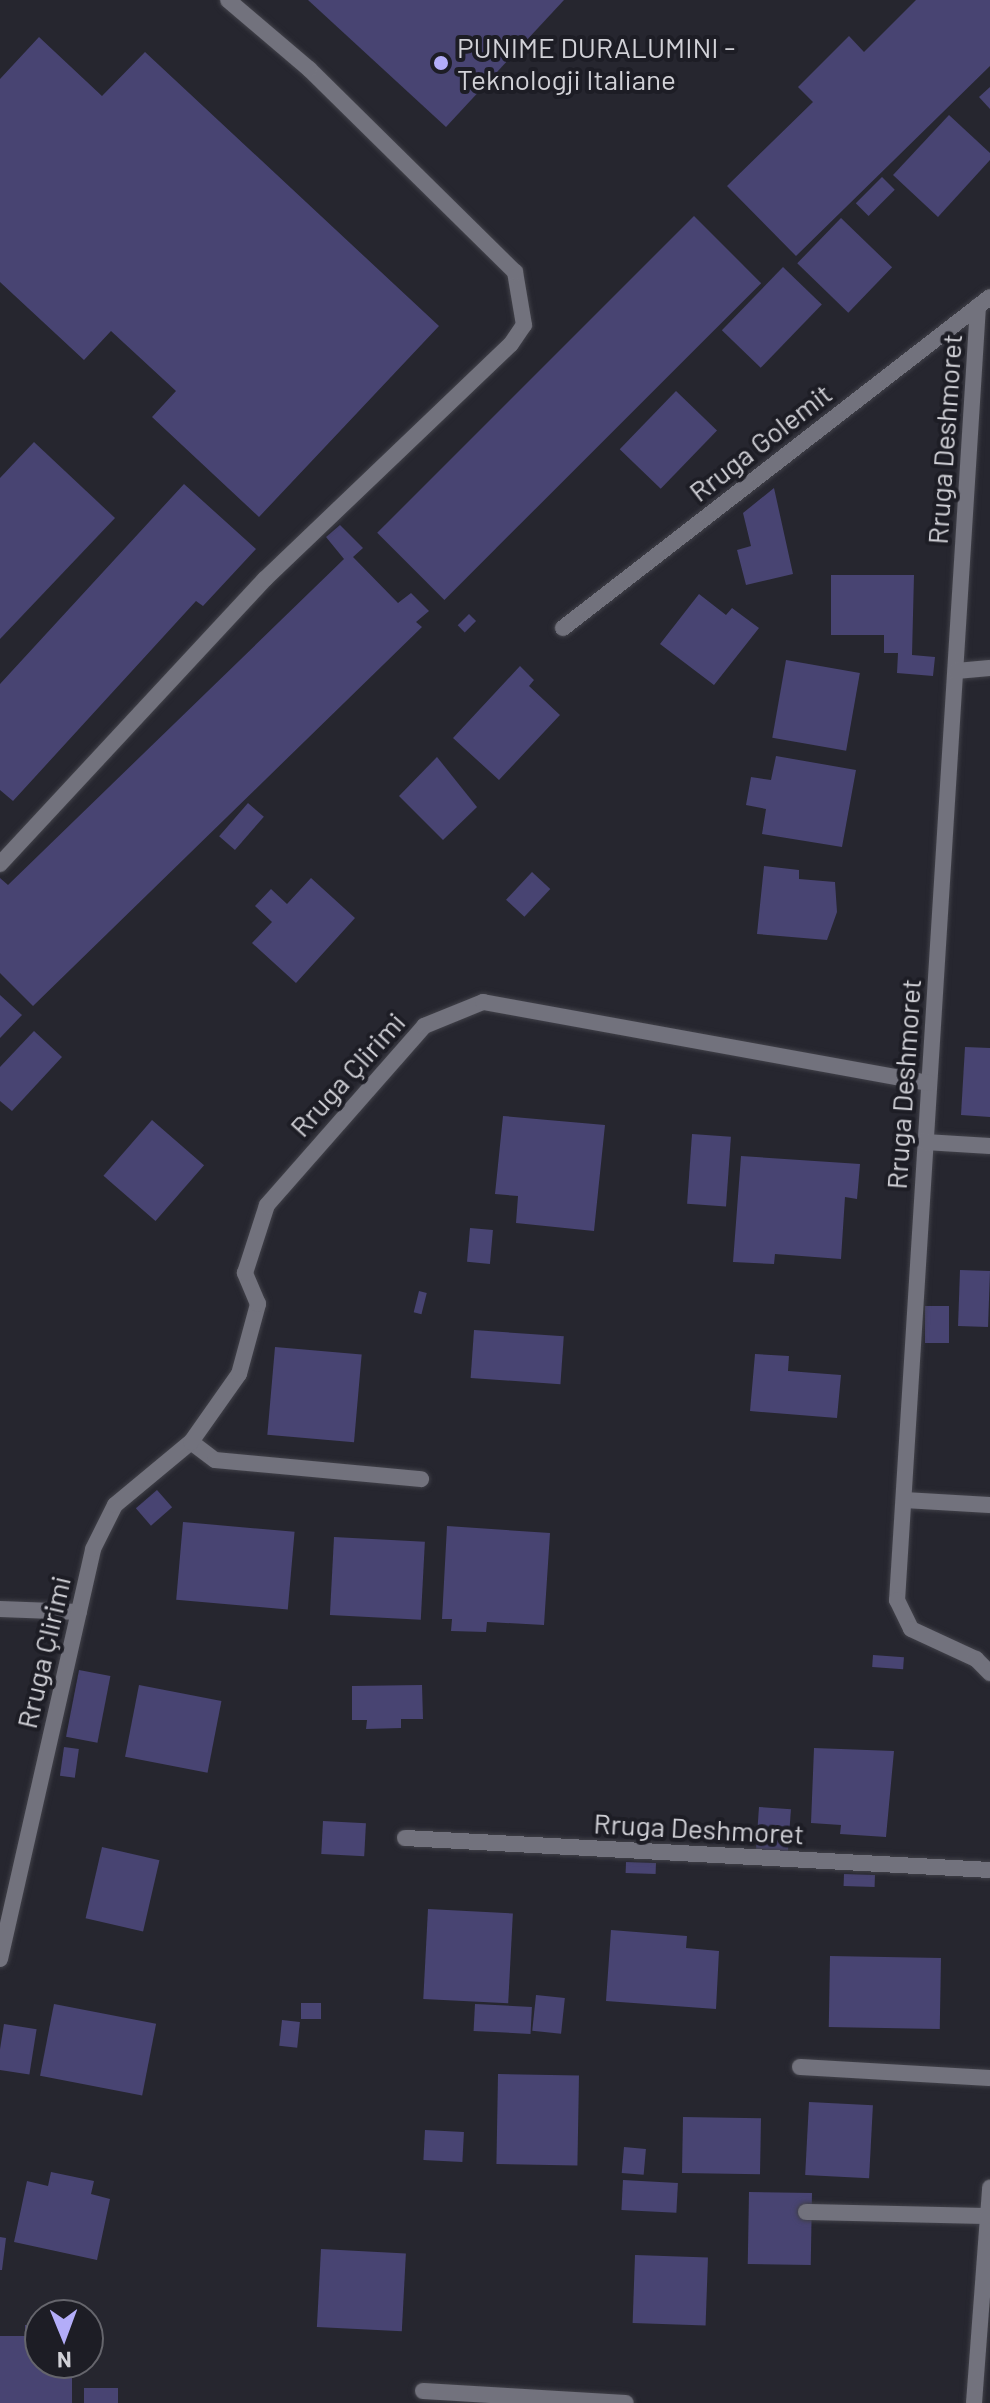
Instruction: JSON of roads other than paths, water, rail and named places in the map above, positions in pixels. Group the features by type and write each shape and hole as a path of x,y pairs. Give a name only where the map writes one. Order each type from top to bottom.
{"street":[{"path":"0,864 265,579 511,344 524,325 515,272 309,69 228,0"},
{"name":"Rruga Golemit","path":"563,628 984,302"},
{"name":"Rruga Deshmoret","path":"984,302 956,671 897,1600 911,1629 976,1659 990,1673"},
{"path":"956,671 990,668"},
{"name":"Rruga Çlirimi","path":"0,1959 93,1549 115,1505 191,1442 239,1374 253,1332 258,1304 245,1273 267,1205 424,1026 451,1011 483,1002 929,1083"},
{"path":"925,1142 990,1146"},
{"path":"191,1442 215,1460 421,1479"},
{"path":"904,1500 990,1505"},
{"path":"0,1609 79,1612"},
{"name":"Rruga Deshmoret","path":"405,1838 990,1870"},
{"path":"800,2067 990,2078"},
{"path":"974,2403 990,2188"},
{"path":"806,2212 988,2216"},
{"path":"423,2391 626,2403"}],"place":[{"name":"PUNIME DURALUMINI - Teknologji Italiane","path":"441,63"}]}
